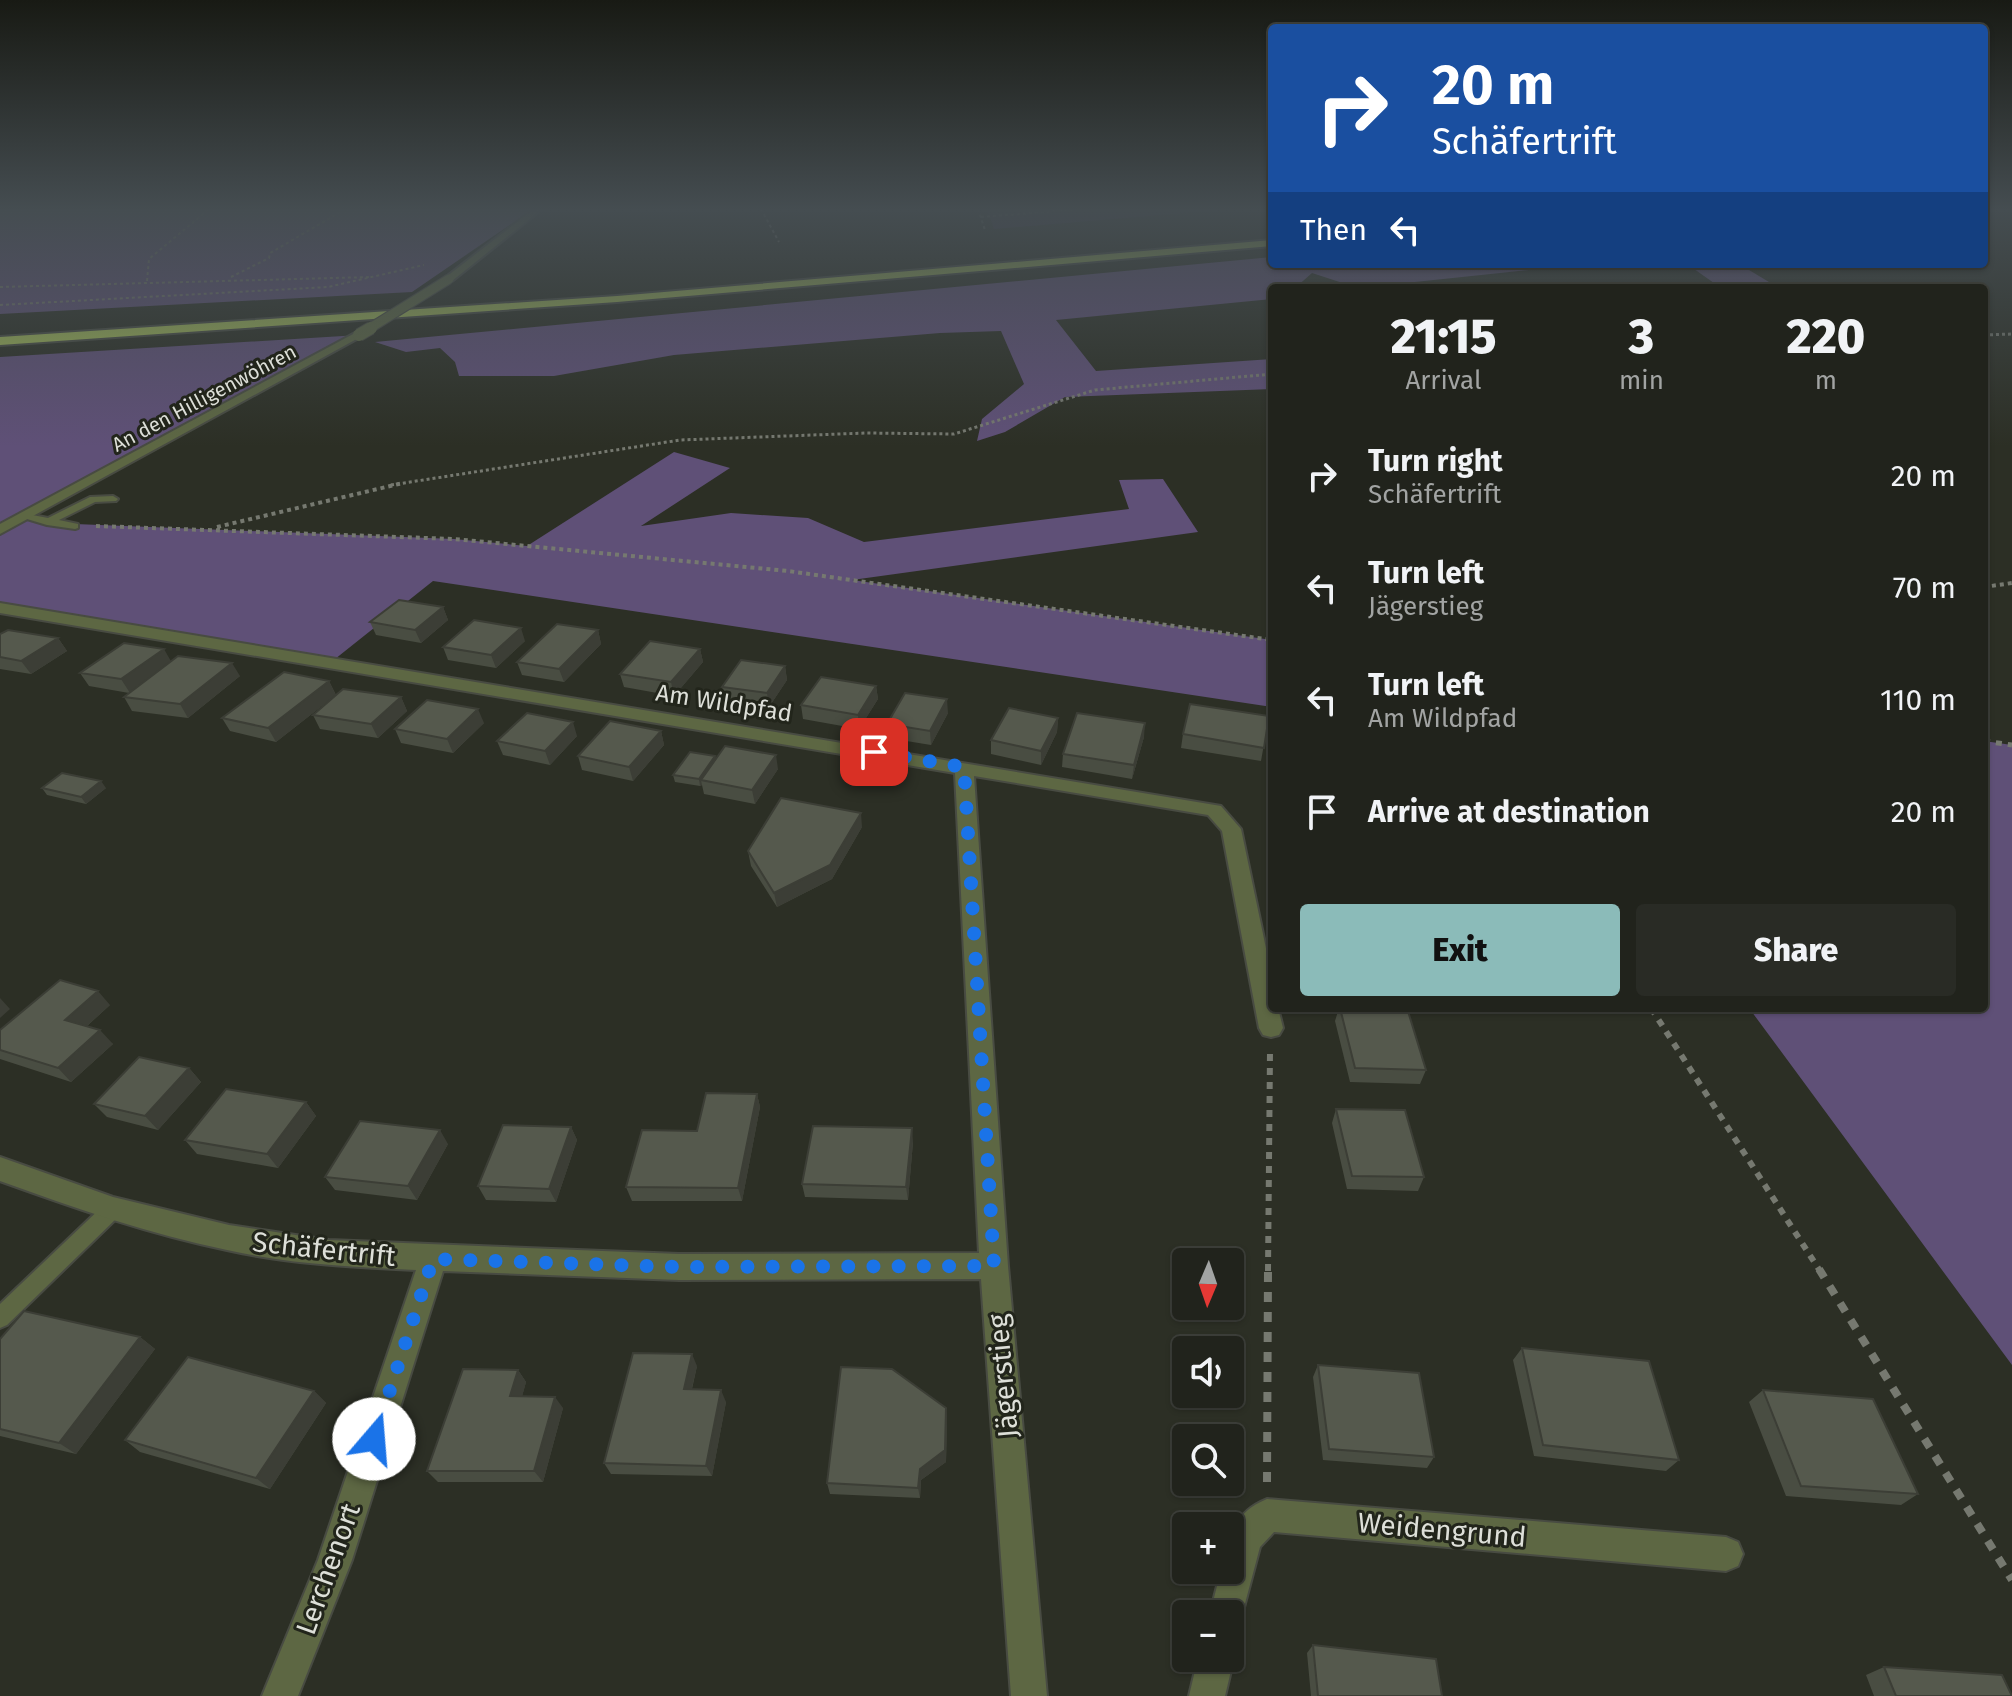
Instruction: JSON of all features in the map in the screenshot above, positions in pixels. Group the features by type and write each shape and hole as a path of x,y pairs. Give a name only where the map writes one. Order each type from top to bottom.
{"highway":[{"path":"0,341 744,288"},
{"path":"386,301 461,296"},
{"path":"309,307 325,306"}],"street":[{"name":"An den Hilligenwöhren","path":"0,530 359,335 434,288"},
{"name":"Am Wildpfad","path":"0,608 1214,810 1231,829 1271,1028"},
{"name":"Jägerstieg","path":"964,767 994,1266 1029,1696"},
{"name":"Schäfertrift","path":"0,1169 113,1209 229,1238 329,1253 679,1267 994,1266"},
{"name":"Lerchenort","path":"280,1696 335,1560 433,1259"},
{"name":"Weidengrund","path":"1267,1515 1726,1554"},
{"path":"1230,1600 1246,1538 1267,1515"},
{"path":"1207,1696 1213,1672"}],"lane":[{"path":"47,522 93,499 113,499"},
{"path":"22,516 75,526"},
{"path":"0,1318 113,1209"}],"path":[{"path":"0,305 307,288"},
{"path":"1988,335 2012,334"},
{"path":"209,529 393,484 665,442 850,434 954,434 1095,390 1268,374"},
{"path":"75,526 454,539 788,571 1268,639"},
{"path":"1988,586 2012,583"},
{"path":"1988,742 2012,745"},
{"path":"1654,1012 1783,1211 2012,1580"},
{"path":"1267,1515 1271,1028"}],"shaded area":[{"path":"0,288 418,288 412,292 0,314"},
{"path":"943,288 1268,288 1268,299 1056,320 1096,371 1268,359 1268,389 1065,397 1005,432 977,441 982,419 1024,384 1001,331 940,333 674,355 554,376 459,376 455,362 440,348 406,352 375,342"},
{"path":"359,335 24,515 75,524 454,539 527,546 674,452 730,468 641,526 731,513 808,518 864,542 1129,509 1119,480 1163,479 1198,532 852,580 1268,639 1268,706 433,581 330,663 0,608 0,357"},
{"path":"1988,742 2012,745 2012,1365 1752,1012 1988,1012"}],"building":[{"path":"399,600 443,607 415,630 370,622"},
{"path":"474,620 521,628 491,655 443,647"},
{"path":"557,624 598,630 559,669 517,662"},
{"path":"8,630 58,638 21,661 0,657 0,634"},
{"path":"650,641 700,649 671,682 620,674"},
{"path":"124,643 164,649 121,679 80,673"},
{"path":"178,656 232,663 180,704 124,697"},
{"path":"741,660 785,666 767,693 722,687"},
{"path":"284,672 329,681 268,728 222,718"},
{"path":"821,677 876,686 858,715 801,705"},
{"path":"343,689 401,697 371,724 313,715"},
{"path":"905,693 947,699 930,731 887,724"},
{"path":"427,700 478,709 447,739 395,729"},
{"path":"1190,704 1268,716 1264,748 1183,734"},
{"path":"1009,708 1058,718 1041,751 991,740"},
{"path":"527,713 573,722 545,751 497,741"},
{"path":"1077,713 1145,723 1134,765 1063,754"},
{"path":"610,721 661,731 629,767 578,756"},
{"path":"725,746 776,755 752,790 701,780"},
{"path":"690,752 715,756 699,779 673,775"},
{"path":"62,773 101,781 81,797 42,788"},
{"path":"781,798 861,813 830,865 774,893 748,851"},
{"path":"60,980 98,991 65,1020 100,1030 58,1068 0,1050 0,1030"},
{"path":"1341,1012 1408,1012 1426,1070 1355,1068"},
{"path":"139,1057 189,1068 145,1116 94,1104"},
{"path":"226,1089 306,1102 267,1154 185,1140"},
{"path":"706,1093 757,1094 738,1188 626,1187 642,1130 697,1131"},
{"path":"1336,1109 1405,1110 1424,1177 1352,1176"},
{"path":"360,1121 440,1130 408,1186 325,1177"},
{"path":"503,1125 571,1127 549,1189 478,1186"},
{"path":"813,1126 912,1128 906,1187 802,1184"},
{"path":"24,1311 140,1337 59,1443 0,1429 0,1339"},
{"path":"1522,1348 1649,1361 1679,1460 1543,1445"},
{"path":"633,1353 692,1354 684,1389 721,1390 706,1466 604,1463"},
{"path":"188,1357 314,1391 256,1478 125,1440"},
{"path":"1318,1365 1419,1373 1434,1457 1329,1449"},
{"path":"841,1367 892,1369 946,1408 945,1450 920,1469 918,1488 827,1483"},
{"path":"463,1369 518,1370 510,1396 555,1397 534,1471 427,1471"},
{"path":"1763,1390 1873,1399 1918,1494 1801,1486"},
{"path":"1313,1645 1436,1659 1442,1696 1318,1696"},
{"path":"1884,1667 2002,1675 2012,1696 1896,1696"}],"route":[{"path":"374,1439 433,1259 679,1267 994,1266 964,767 874,752"}]}
